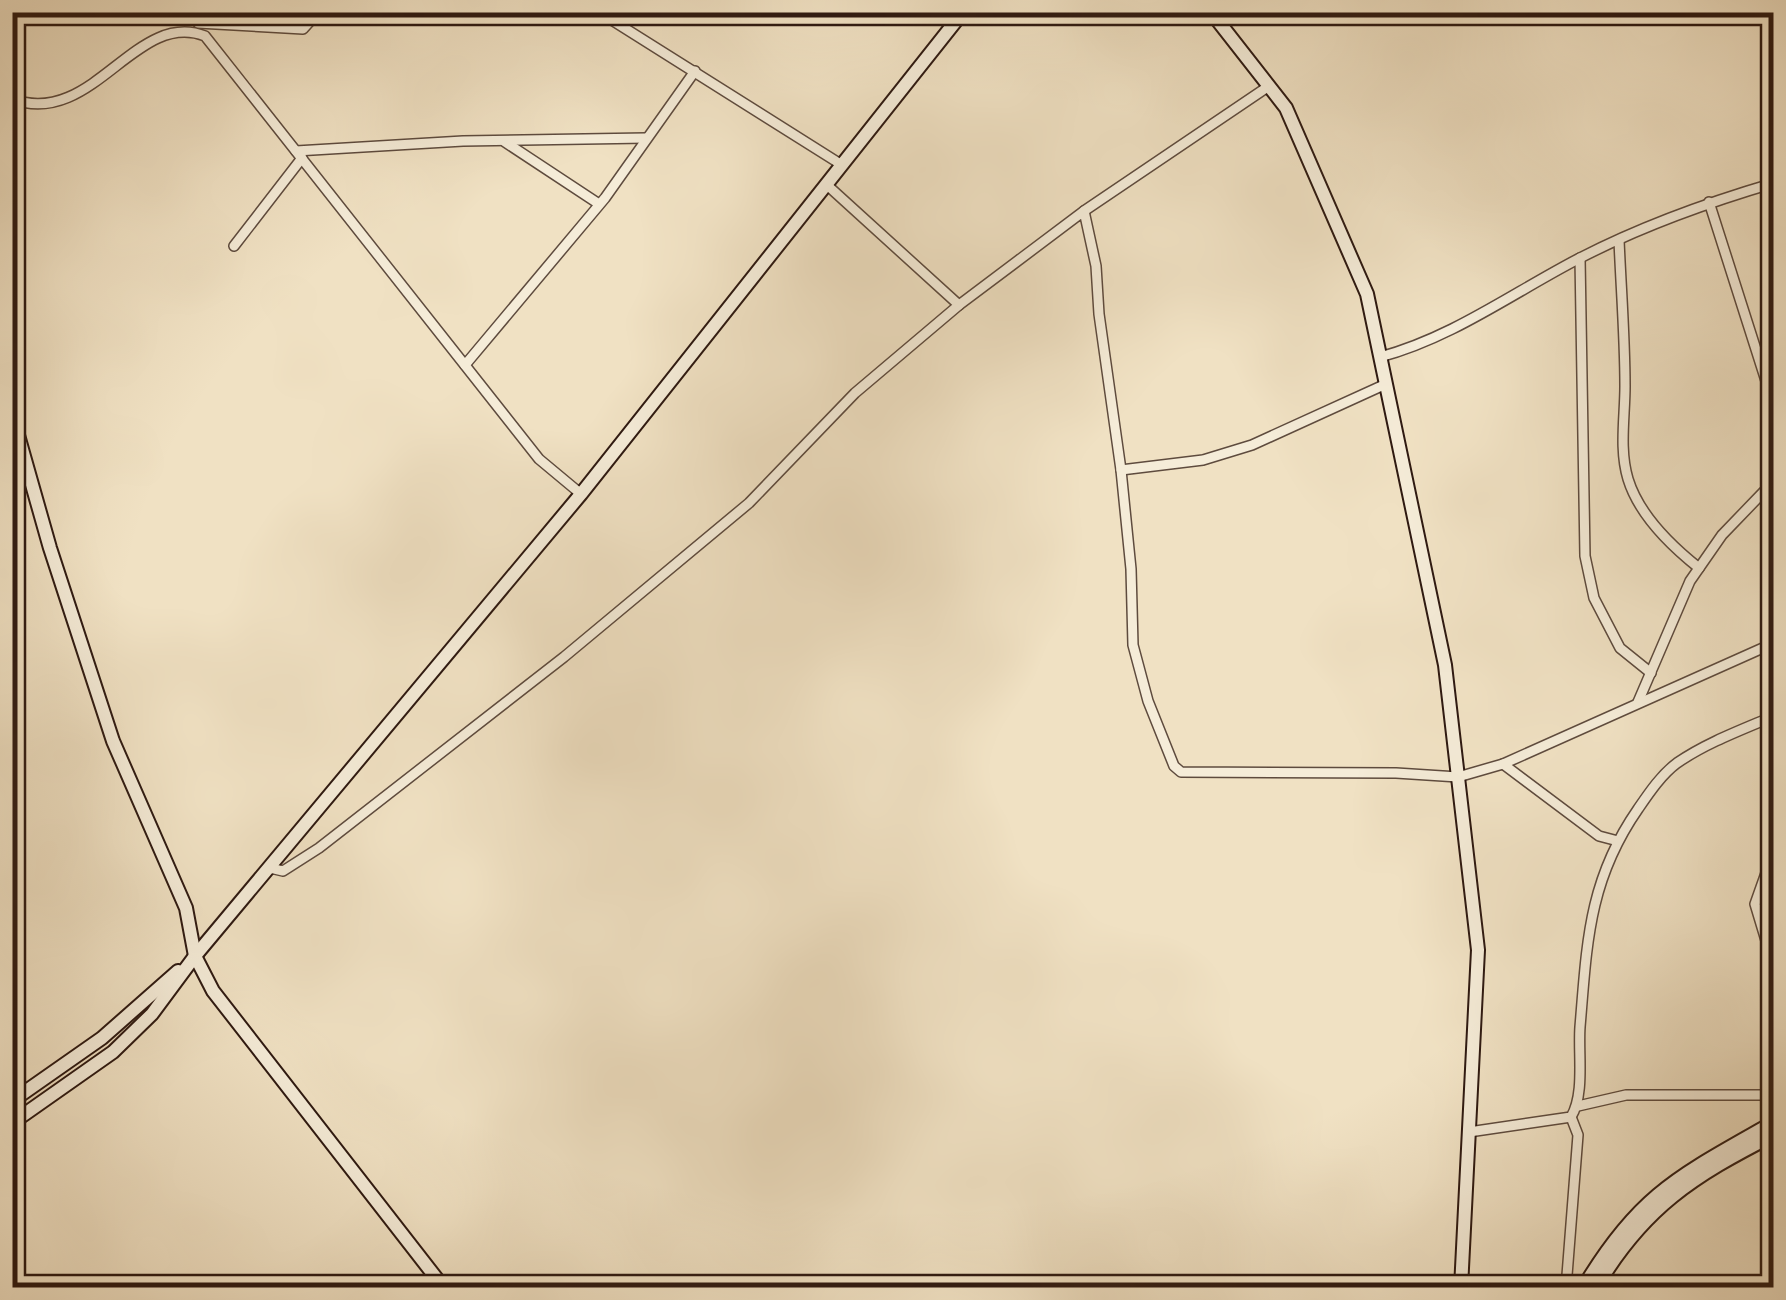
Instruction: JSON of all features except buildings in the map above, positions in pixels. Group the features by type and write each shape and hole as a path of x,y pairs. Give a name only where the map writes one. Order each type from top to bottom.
{"street":[{"path":"190,12 198,22 284,29 304,29 312,12"},
{"path":"599,12 842,166"},
{"path":"12,1123 112,1052 152,1014 195,956 582,494 963,12"},
{"path":"1212,12 1286,108 1367,294 1445,665 1478,950 1461,1288"},
{"path":"12,99 28,105 50,106 83,92 160,37 188,31 205,36 538,458 582,494"},
{"path":"465,366 599,204 695,71"},
{"path":"270,868 283,871 318,848 564,657 749,503 855,393 958,305 1084,211 1269,86"},
{"path":"299,155 503,140 646,138"},
{"path":"503,140 599,204"},
{"path":"234,246 299,155"},
{"path":"1380,357 1418,347 1619,240 1709,202 1774,183"},
{"path":"827,185 958,305"},
{"path":"1709,202 1774,406"},
{"path":"1084,211 1096,266 1121,470 1131,568 1133,645 1148,701 1174,766 1181,772 1458,777 1503,764 1774,644"},
{"path":"1619,240 1626,385 1623,455 1628,480 1649,518 1670,544 1699,568"},
{"path":"1580,258 1585,556 1594,598 1620,648 1652,674"},
{"path":"1121,470 1203,460 1252,445 1386,384"},
{"path":"12,414 112,741 186,908 195,956 213,991 444,1288"},
{"path":"1638,702 1690,581 1722,535 1774,481"},
{"path":"1468,1132 1571,1117 1578,1106 1578,1057 1591,908 1606,864 1653,787 1676,764 1726,736 1774,716"},
{"path":"1503,764 1599,836 1618,841"},
{"path":"1774,869 1766,873 1754,904 1774,967"},
{"path":"12,1101 102,1038 195,956"},
{"path":"1578,1106 1626,1095 1774,1095"},
{"path":"1566,1288 1578,1136 1571,1117"},
{"path":"1583,1288 1624,1225 1646,1202 1707,1158 1774,1122"},
{"path":"1596,1288 1655,1209 1684,1185 1774,1135"}]}
